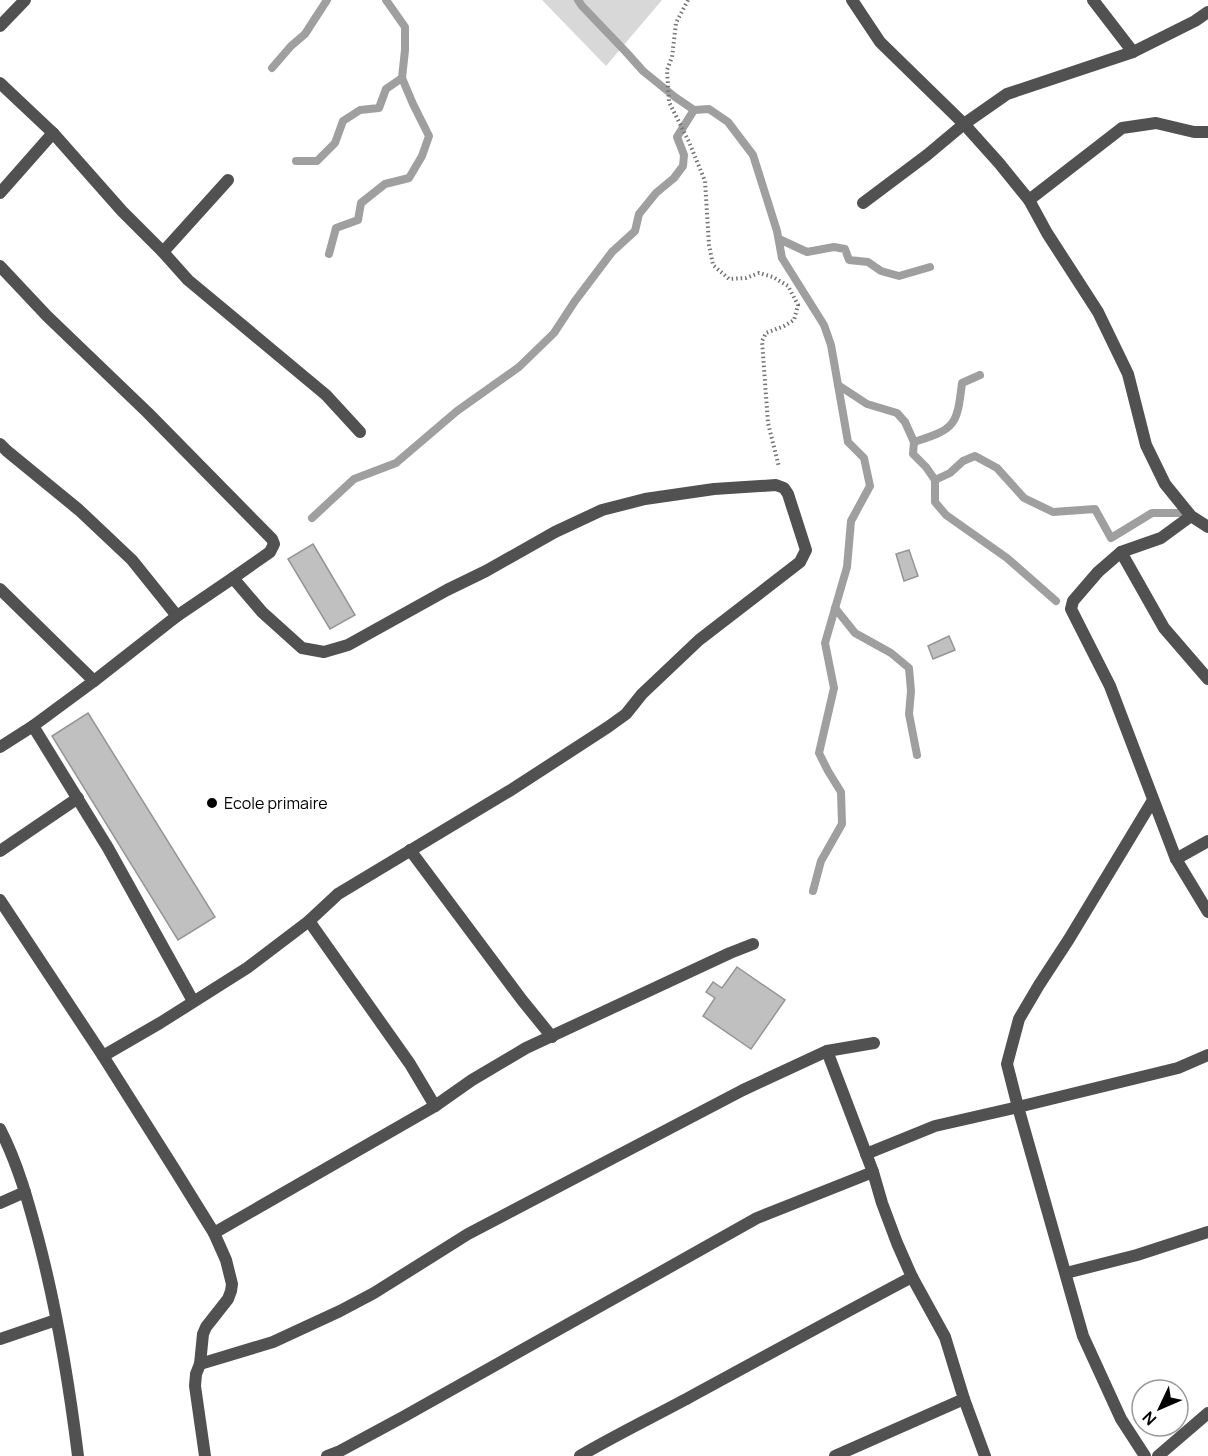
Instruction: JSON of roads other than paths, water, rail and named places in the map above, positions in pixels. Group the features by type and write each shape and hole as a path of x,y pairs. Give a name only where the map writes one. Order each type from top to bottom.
{"street":[{"path":"0,26 25,0"},
{"path":"852,0 880,42 964,124 1029,200 1047,233 1098,312 1128,374 1146,445 1165,484 1191,516 1208,527"},
{"path":"1093,0 1132,52"},
{"path":"863,202 1006,94 1132,52 1195,21 1208,12"},
{"path":"0,83 53,133 122,211 188,280 326,395 360,432"},
{"path":"1029,200 1122,128 1156,123 1194,132 1208,132"},
{"path":"0,193 53,133"},
{"path":"163,252 228,180"},
{"path":"0,266 47,316 148,413 273,539 274,544 270,552 177,616 94,681 0,747"},
{"path":"0,444 79,510 132,560 177,616"},
{"path":"103,1056 247,968 309,921 338,894 511,790 626,714 642,694 699,640 800,562 806,550 788,494 784,488 776,485 714,489 645,499 602,510 555,532 348,645 324,652 302,648 262,612 233,579"},
{"path":"1191,516 1161,538 1121,552 1098,572 1073,601 1071,609 1110,686 1176,859 1208,912"},
{"path":"1121,552 1164,628 1208,679"},
{"path":"0,589 94,681"},
{"path":"33,726 118,866 193,1001"},
{"path":"0,852 78,798"},
{"path":"1145,1456 1121,1419 1083,1336 1007,1064 1020,1019 1153,800"},
{"path":"1176,859 1208,841"},
{"path":"410,850 552,1037"},
{"path":"0,900 176,1170 214,1233 226,1260 232,1288 228,1299 203,1334 200,1364 196,1374 195,1386 205,1456"},
{"path":"309,921 410,1064 435,1106"},
{"path":"214,1233 435,1106 526,1048 753,944"},
{"path":"200,1364 273,1342 340,1311 374,1293 468,1234 743,1090 827,1051 874,1043"},
{"path":"827,1051 873,1172 893,1233 912,1277 945,1337 984,1456"},
{"path":"866,1154 935,1126 1178,1068 1208,1055"},
{"path":"0,1129 17,1166 49,1281 78,1456"},
{"path":"327,1456 403,1418 757,1218 873,1172"},
{"path":"0,1203 25,1192"},
{"path":"1066,1273 1137,1255 1208,1232"},
{"path":"580,1456 611,1437 689,1398 912,1277"},
{"path":"0,1339 56,1320"},
{"path":"835,1456 964,1400"},
{"path":"1158,1456 1208,1413"}],"waterway":[{"path":"272,68 305,34 327,0"},
{"path":"329,254 336,228 358,220 361,203 385,184 409,178 422,156 429,136 402,78 405,27 386,0"},
{"path":"578,0 643,71 694,110 709,109 728,122 753,155 777,231 782,258 824,325 831,345 848,442 864,458 870,486 851,521 847,567 825,643 834,688 819,753 841,792 842,824 821,861 813,891"},
{"path":"296,161 317,161 335,143 343,121 360,110 379,108 386,89 402,78"},
{"path":"312,518 354,479 396,463 457,411 519,367 554,333 612,252 635,231 639,214 683,166 684,155 677,137 694,110"},
{"path":"779,239 807,252 834,247 845,249 849,260 868,262 881,271 899,276 930,267"},
{"path":"914,442 939,433 952,423 956,417 962,383 980,375"},
{"path":"838,385 867,404 897,413 905,422 914,442 913,454 935,480 935,502 946,515 1007,558 1056,601"},
{"path":"935,480 950,473 963,461 975,456 997,468 1024,498 1053,512 1095,509 1111,538 1152,513 1181,513"},
{"path":"835,608 855,633 891,653 909,668 911,691 909,714 917,755"}],"place":[{"name":"Ecole primaire","path":"212,803"}]}
